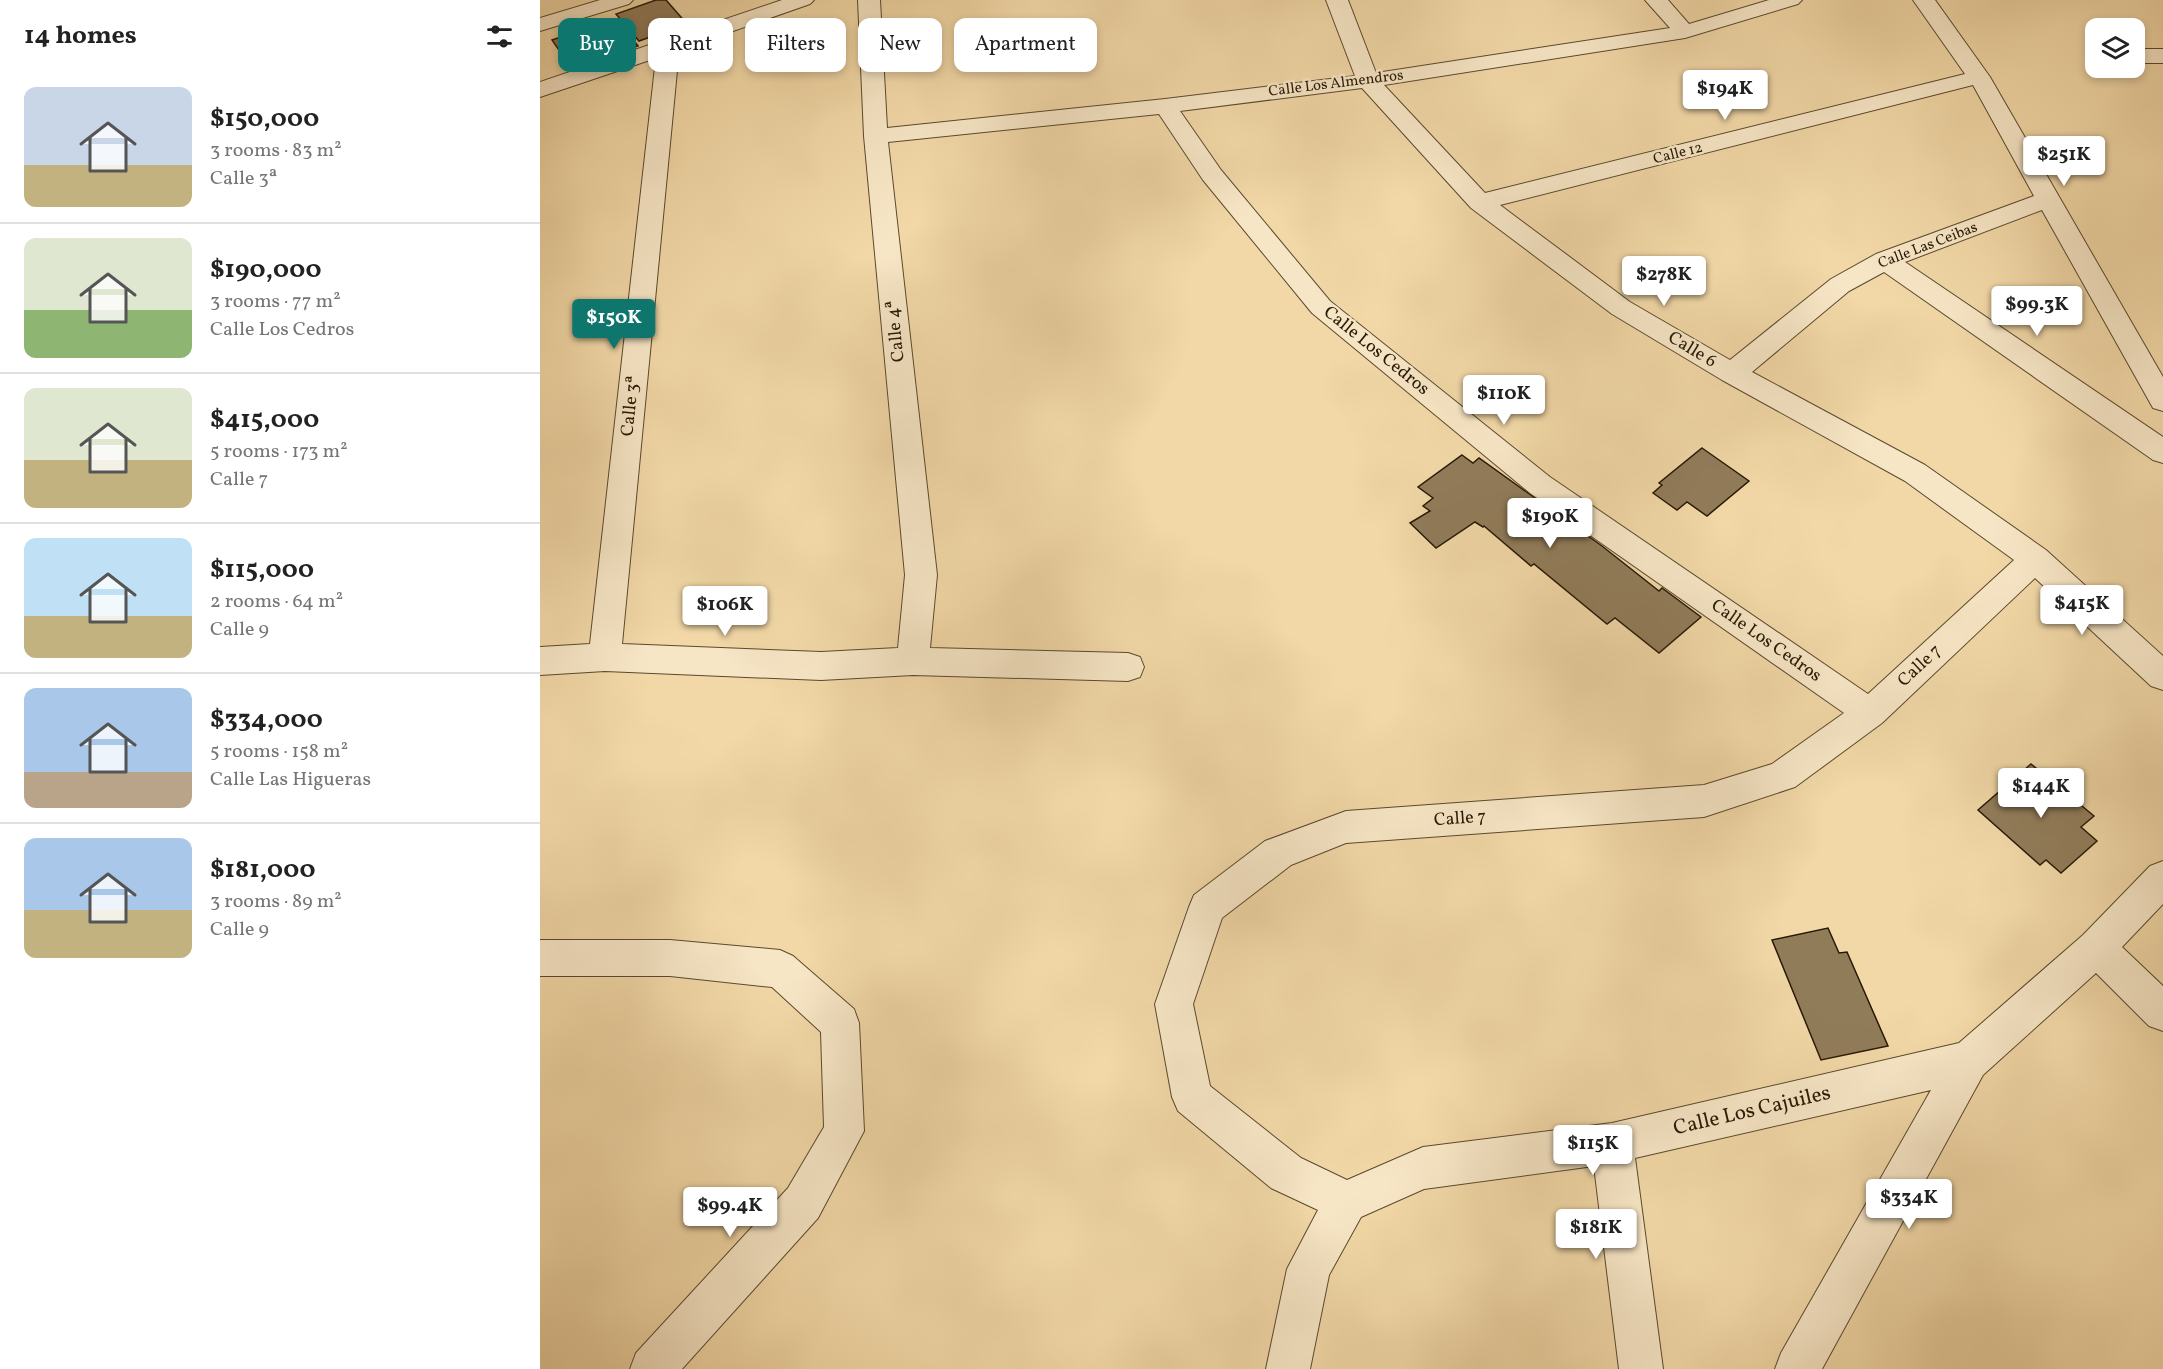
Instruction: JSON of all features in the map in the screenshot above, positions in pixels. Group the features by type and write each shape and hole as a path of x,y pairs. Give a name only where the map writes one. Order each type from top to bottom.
{"street":[{"path":"540,25 622,0"},
{"path":"733,24 803,0"},
{"name":"Calle 4ª","path":"868,0 876,136 921,575 913,661"},
{"name":"Calle 6","path":"1337,0 1368,81 1480,202 1621,308 1732,373 1915,473 2035,559 2163,676"},
{"path":"1656,0 1685,32"},
{"name":"Calle Los Almendros","path":"876,136 1165,106 1368,81 1685,32 1791,0"},
{"path":"1924,0 1980,76 2163,401"},
{"path":"540,90 648,54"},
{"path":"2145,56 2163,56"},
{"name":"Calle 3ª","path":"604,657 665,72"},
{"name":"Calle 12","path":"1480,202 1718,144 1980,76"},
{"name":"Calle Los Cedros","path":"1165,106 1212,176 1321,307 1540,485 1870,713"},
{"name":"Calle Las Ceibas","path":"1732,373 1840,285 1885,260 2048,200"},
{"path":"1885,260 2163,452"},
{"name":"Calle 7","path":"1346,1202 1286,1173 1192,1097 1174,1004 1207,907 1278,853 1346,827 1704,801 1783,776 1870,713 2035,559"},
{"path":"540,661 604,657 821,666 913,661 1128,667"},
{"name":"Calle Los Cajuiles","path":"1346,1202 1423,1168 1612,1143 1969,1061 2096,948 2163,878"},
{"path":"2096,948 2163,1012"},
{"path":"540,958 670,958 780,969 840,1023 844,1131 803,1203 652,1369"},
{"path":"1797,1369 1969,1061"},
{"path":"1612,1143 1641,1369"},
{"path":"1288,1369 1309,1269 1346,1202"}],"building":[{"path":"656,0 666,0 682,18 648,18 648,38 639,41 636,37 636,18 619,18 616,14"},
{"path":"558,38 558,49 552,40"},
{"path":"1702,448 1749,481 1707,516 1687,502 1677,510 1653,493 1662,485 1659,483"},
{"path":"1462,455 1473,463 1479,458 1602,546 1659,591 1662,588 1701,617 1659,653 1615,618 1607,624 1534,564 1531,566 1484,526 1475,522 1436,548 1410,523 1430,511 1423,506 1433,498 1418,487"},
{"path":"2031,764 2094,816 2081,827 2097,841 2061,873 2046,860 2040,865 1978,810"},
{"path":"1828,928 1839,953 1847,952 1888,1046 1821,1060 1772,940"}]}
